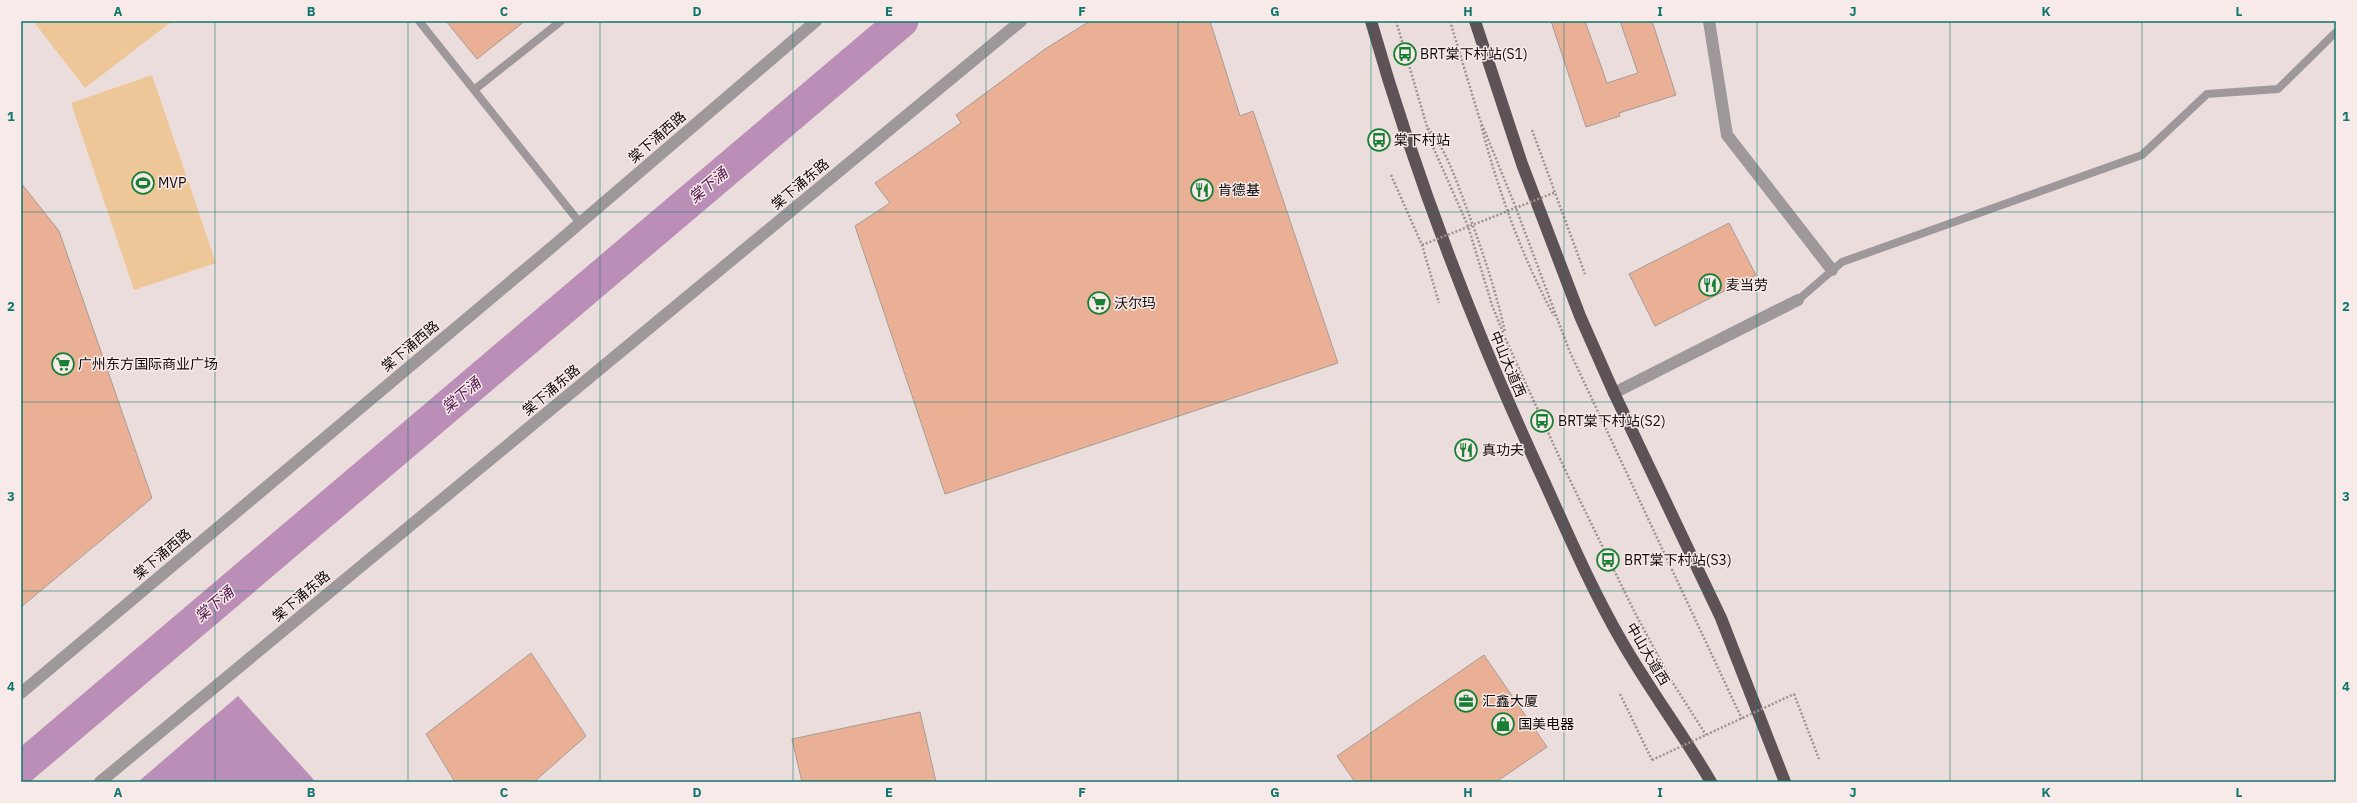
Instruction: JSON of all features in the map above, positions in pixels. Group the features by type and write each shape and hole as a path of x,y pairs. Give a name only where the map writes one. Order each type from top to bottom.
{"highway":[{"name":"中山大道西","path":"1371,21 1397,107 1430,207 1461,291 1519,427 1620,639 1711,782"},
{"path":"1475,21 1522,164 1550,241 1580,316 1614,393 1721,618 1785,782"}],"street":[{"name":"棠下涌西路","path":"21,693 580,223 816,21"},
{"name":"棠下涌东路","path":"100,782 1021,21"},
{"path":"1709,21 1727,135 1832,270"},
{"path":"1614,393 1798,300"}],"lane":[{"path":"418,21 580,223"},
{"path":"474,90 561,21"},
{"path":"1798,300 1842,262 2142,155 2207,94 2278,89 2336,32"}],"path":[{"path":"1396,21 1433,147 1468,226 1492,305 1506,340 1625,592 1671,680 1706,735"},
{"path":"1450,21 1479,117 1487,149 1537,285 1559,326 1742,719"},
{"path":"1479,117 1516,208 1559,326"},
{"path":"1427,126 1440,143 1464,202 1493,286 1506,340"},
{"path":"1532,130 1585,274"},
{"path":"1391,175 1422,245 1439,303"},
{"path":"1422,245 1556,192"},
{"path":"1620,694 1652,760 1794,694 1819,759"}],"shaded area":[{"path":"33,21 170,21 171,22 85,88"},
{"name":"MVP","path":"152,75 216,263 134,290 71,103"},
{"path":"238,696 314,780 312,782 138,782"}],"building":[{"path":"446,21 525,21 477,59"},
{"name":"沃尔玛","path":"1090,21 1210,21 1240,116 1253,111 1338,363 945,494 855,226 890,203 875,183 961,123 956,115 1045,49"},
{"path":"1551,21 1585,21 1607,83 1638,73 1620,21 1652,21 1676,95 1619,113 1620,116 1586,127"},
{"name":"广州东方国际商业广场","path":"21,183 59,231 152,498 21,607"},
{"path":"1729,223 1756,275 1655,326 1629,274"},
{"path":"531,653 586,736 534,782 455,782 426,734"},
{"name":"汇鑫大厦","path":"1484,655 1547,747 1496,782 1355,782 1337,756"},
{"path":"920,712 936,782 802,782 792,739"}],"waterway":[{"name":"棠下涌","path":"21,768 902,21"}],"place":[{"name":"BRT棠下村站(S1)","path":"1405,54"},
{"name":"棠下村站","path":"1379,140"},
{"name":"MVP","path":"143,183"},
{"name":"肯德基","path":"1202,190"},
{"name":"麦当劳","path":"1710,285"},
{"name":"沃尔玛","path":"1099,303"},
{"name":"广州东方国际商业广场","path":"63,364"},
{"name":"BRT棠下村站(S2)","path":"1542,421"},
{"name":"真功夫","path":"1466,450"},
{"name":"BRT棠下村站(S3)","path":"1608,560"},
{"name":"汇鑫大厦","path":"1466,701"},
{"name":"国美电器","path":"1503,724"}]}
